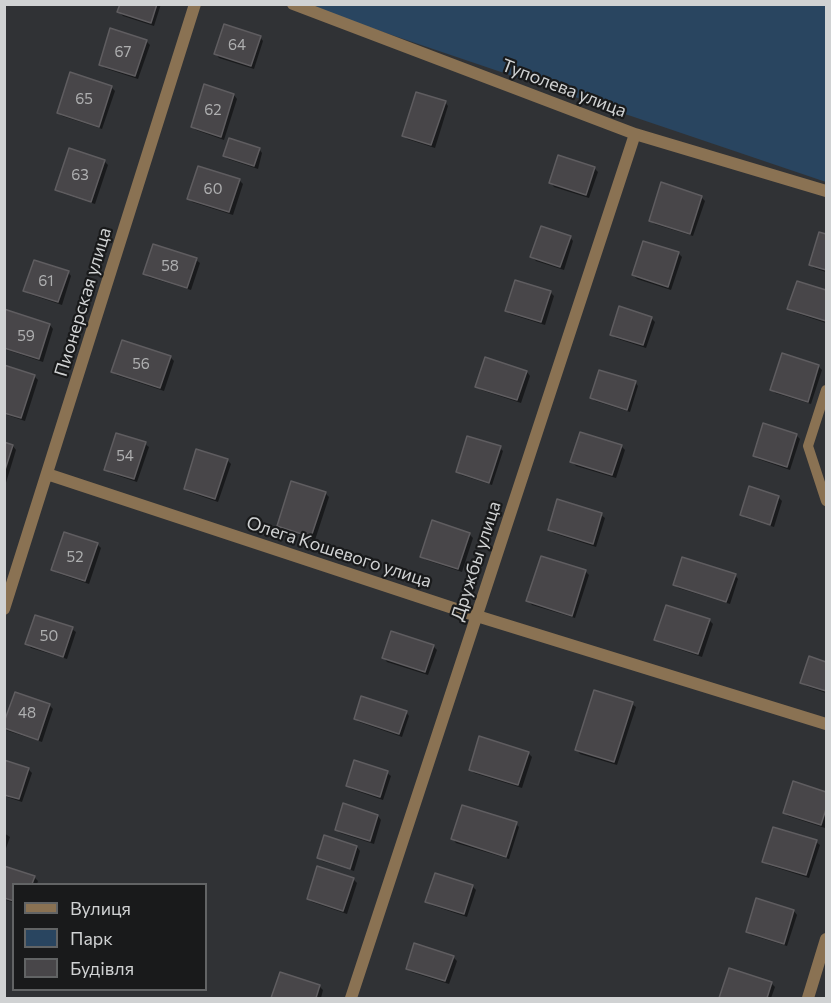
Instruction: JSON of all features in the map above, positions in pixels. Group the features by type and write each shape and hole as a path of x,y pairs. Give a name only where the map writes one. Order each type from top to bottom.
{"street":[{"name":"Пионерская улица","path":"4,609 195,4"},
{"name":"Туполева улица","path":"293,4 635,134 826,191"},
{"name":"Дружбы улица","path":"351,999 635,134"},
{"name":"Олега Кошевого улица","path":"47,474 477,616 826,724"},
{"path":"808,999 826,939"}],"lane":[{"path":"826,390 808,446 826,501"}],"green space":[{"path":"303,5 826,5 826,182"}],"building":[{"path":"120,4 157,4 151,23 117,12"},
{"path":"224,24 261,36 251,66 214,54"},
{"path":"110,28 147,40 135,76 99,65"},
{"path":"70,72 112,86 99,127 57,113"},
{"path":"204,84 234,94 221,137 191,127"},
{"path":"416,92 446,101 431,145 402,136"},
{"path":"229,138 260,148 254,166 223,156"},
{"path":"69,148 105,160 91,202 55,190"},
{"path":"558,155 595,167 586,195 549,183"},
{"path":"198,166 240,179 229,212 187,199"},
{"path":"661,182 702,196 690,234 649,221"},
{"path":"541,226 571,236 560,267 530,257"},
{"path":"819,232 826,234 826,270 809,265"},
{"path":"643,241 679,252 668,287 632,275"},
{"path":"153,244 197,258 187,288 143,274"},
{"path":"34,260 69,271 58,302 23,291"},
{"path":"515,280 551,291 541,322 505,311"},
{"path":"797,281 826,290 826,321 787,309"},
{"path":"619,306 652,317 643,345 610,335"},
{"path":"4,309 50,324 39,359 4,348"},
{"path":"122,340 171,356 160,388 111,372"},
{"path":"782,353 819,365 808,402 770,390"},
{"path":"485,357 527,371 517,400 475,387"},
{"path":"4,365 35,375 21,418 4,413"},
{"path":"599,370 636,381 627,410 590,398"},
{"path":"763,423 797,434 787,467 753,456"},
{"path":"580,432 622,445 612,475 570,462"},
{"path":"116,433 146,442 134,479 104,470"},
{"path":"467,436 501,446 489,483 456,472"},
{"path":"4,442 13,445 4,473"},
{"path":"196,449 228,459 215,499 184,489"},
{"path":"291,481 326,492 311,537 277,526"},
{"path":"749,486 779,496 770,525 740,515"},
{"path":"557,499 602,513 593,544 548,530"},
{"path":"432,520 470,533 458,569 420,557"},
{"path":"64,532 98,543 85,581 51,570"},
{"path":"541,556 586,570 572,616 526,601"},
{"path":"682,557 736,574 726,602 673,585"},
{"path":"666,605 710,619 698,654 654,640"},
{"path":"35,615 73,627 63,657 25,644"},
{"path":"391,631 434,645 425,672 382,658"},
{"path":"809,656 826,662 826,691 800,683"},
{"path":"594,690 633,702 614,762 575,750"},
{"path":"15,692 50,704 38,740 4,728"},
{"path":"361,696 407,711 399,734 354,719"},
{"path":"479,736 529,752 518,785 469,770"},
{"path":"4,760 29,768 19,799 4,795"},
{"path":"354,760 388,771 380,797 346,786"},
{"path":"793,781 826,792 826,809 821,825 783,813"},
{"path":"343,803 378,815 370,841 335,830"},
{"path":"462,805 517,822 506,857 451,839"},
{"path":"773,827 817,840 806,875 762,862"},
{"path":"324,835 357,846 350,869 317,858"},
{"path":"4,866 35,876 32,883 12,883 12,900 4,898"},
{"path":"317,866 354,878 343,911 307,899"},
{"path":"435,873 473,885 464,914 425,902"},
{"path":"756,898 794,910 784,944 746,932"},
{"path":"414,943 454,956 445,981 406,969"},
{"path":"729,968 772,982 767,998 719,998"},
{"path":"280,972 320,985 316,998 271,998"}]}
